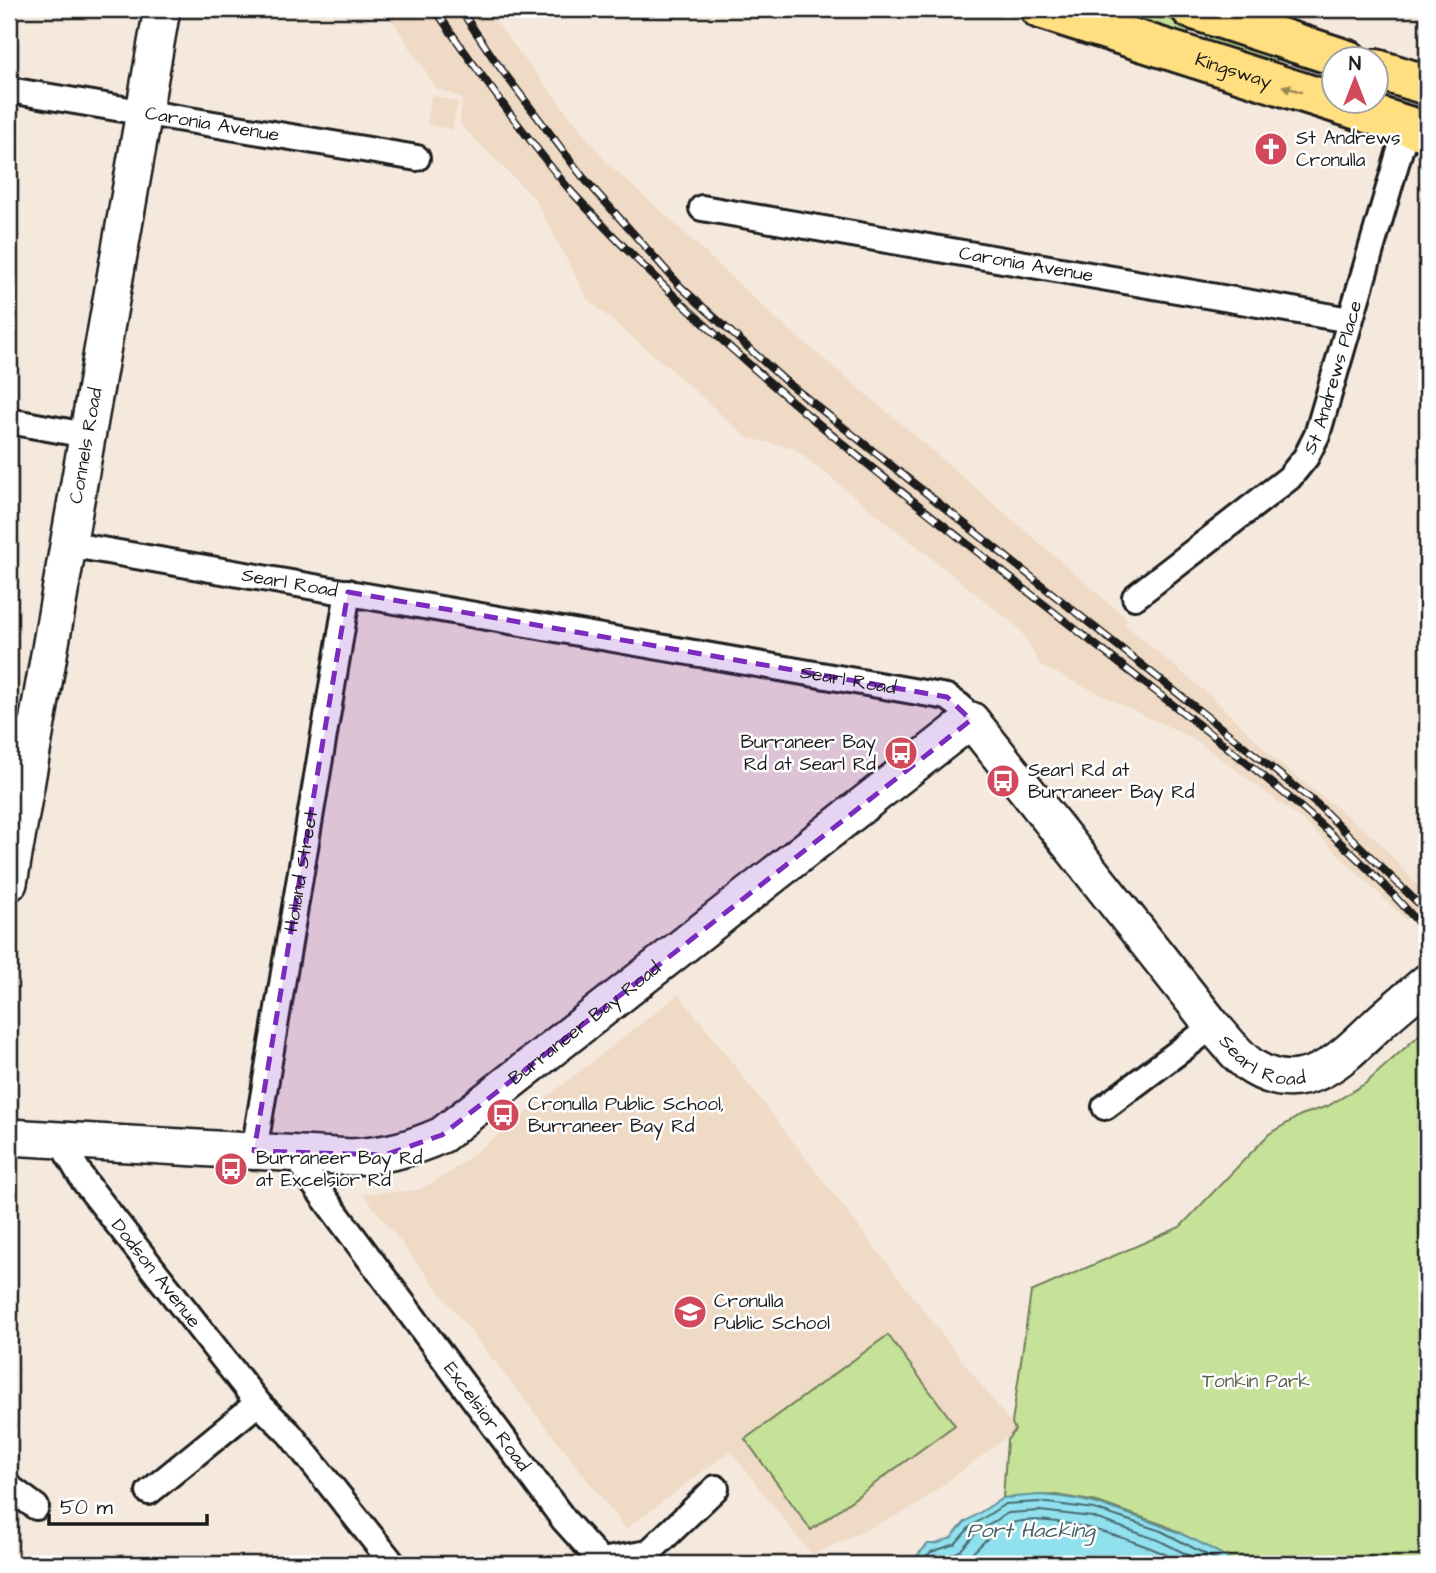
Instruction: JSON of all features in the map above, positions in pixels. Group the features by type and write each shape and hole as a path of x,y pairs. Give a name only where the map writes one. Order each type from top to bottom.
{"main road":[{"name":"Kingsway","path":"1040,9 1417,129"},
{"path":"1191,9 1265,20 1320,47"},
{"path":"1390,73 1424,84"},
{"name":"St Andrews Place","path":"1417,129 1424,84"}],"street":[{"name":"Connels Road","path":"9,883 22,731 67,544 162,9"},
{"name":"Caronia Avenue","path":"9,90 417,158"},
{"name":"St Andrews Place","path":"1135,597 1289,478 1306,457 1317,435 1350,320 1417,129"},
{"name":"Caronia Avenue","path":"702,208 1350,320"},
{"path":"9,421 86,435"},
{"name":"Searl Road","path":"67,544 947,697 960,706 1213,1026 1243,1059 1255,1068 1281,1077 1307,1077 1335,1063 1427,982"},
{"name":"Holland Street","path":"254,1151 348,592"},
{"name":"Burraneer Bay Road","path":"9,1137 352,1157 385,1155 413,1148 442,1135 971,720"},
{"path":"1105,1107 1213,1026"},
{"name":"Dodson Avenue","path":"59,1139 84,1181 258,1403 289,1433 393,1564"},
{"name":"Excelsior Road","path":"296,1155 314,1184 564,1520 601,1561 648,1553 716,1488"},
{"path":"149,1492 258,1403"},
{"path":"9,1487 36,1507"}],"highlighted area":[{"path":"348,592 947,697 971,720 442,1135 385,1155 254,1151"}],"shaded area":[{"path":"385,9 485,9 607,163 776,319 1127,619 1124,624 1213,698 1278,762 1376,839 1427,896 1427,902 1406,920 1304,821 1196,740 1041,666 1020,629 794,448 747,438 588,300 535,199 460,124 462,98 437,89"},
{"path":"431,95 458,102 452,130 427,124"},
{"name":"Cronulla Public School","path":"679,994 1016,1430 914,1507 812,1555 730,1451 626,1529 363,1194 419,1190 449,1173"}],"green space":[{"path":"1103,9 1137,9 1189,25 1188,35"},
{"path":"1207,32 1276,57 1276,62 1205,41"},
{"name":"Tonkin Park","path":"1427,1028 1427,1564 1236,1564 1164,1525 1097,1502 1056,1495 1003,1498 1007,1440 1015,1430 1012,1423 1031,1292 1180,1227 1269,1134 1301,1115 1328,1106 1366,1083"},
{"path":"888,1335 955,1425 811,1530 745,1439"}],"water":[{"name":"Port Hacking","path":"1040,1495 1088,1502 1147,1521 1200,1542 1236,1564 909,1564 928,1544 951,1538 965,1522 1003,1498"}],"railway":[{"path":"435,9 491,89 564,184 693,314 892,484 1227,747 1313,818 1392,893 1427,933"},
{"path":"460,9 496,62 582,176 681,287 784,380 1318,805 1427,912"}],"place":[{"name":"St Andrews Cronulla","path":"1271,149"},
{"name":"Burraneer Bay Rd at Searl Rd","path":"901,753"},
{"name":"Searl Rd at Burraneer Bay Rd","path":"1003,781"},
{"name":"Cronulla Public School, Burraneer Bay Rd","path":"503,1115"},
{"name":"Burraneer Bay Rd at Excelsior Rd","path":"231,1169"},
{"name":"Cronulla Public School","path":"690,1312"}]}
